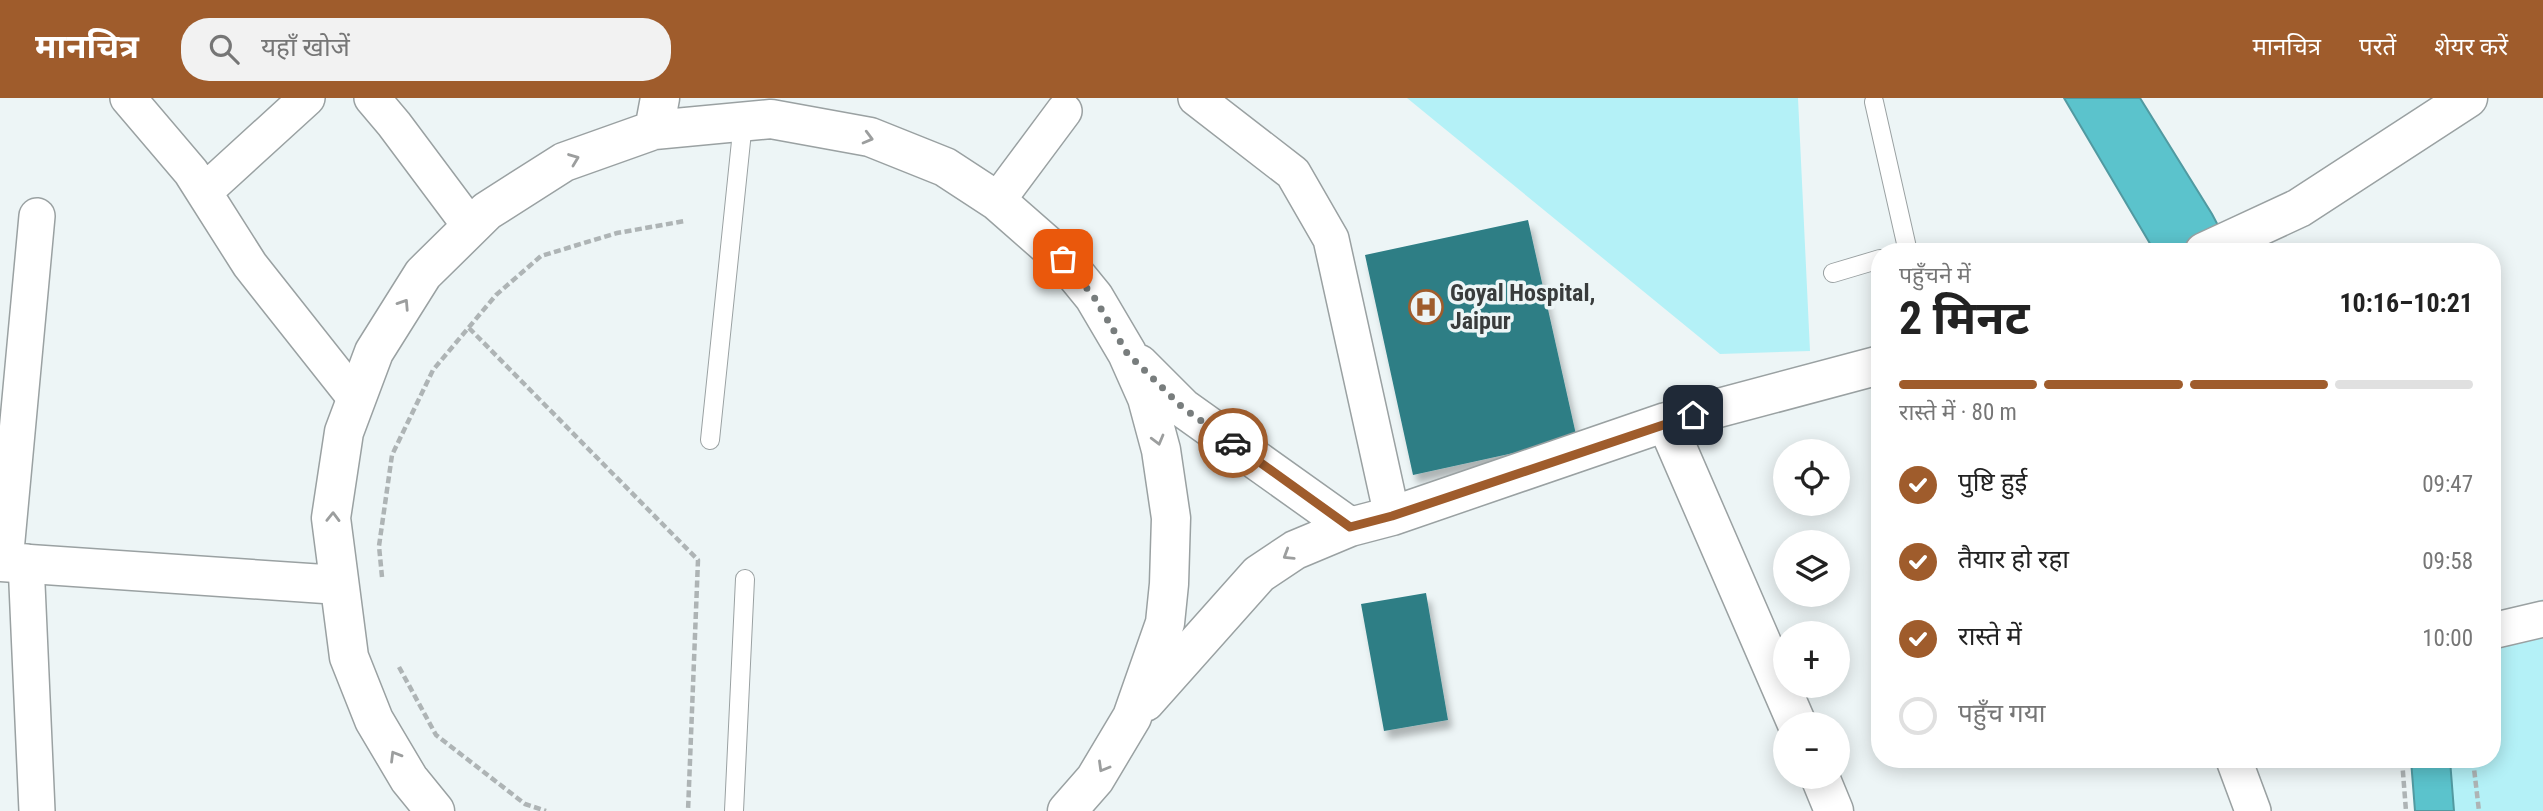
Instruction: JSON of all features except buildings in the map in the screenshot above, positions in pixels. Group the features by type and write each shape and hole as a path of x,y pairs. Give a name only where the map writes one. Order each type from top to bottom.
{"street":[{"path":"128,98 191,173 250,265 356,399"},
{"path":"204,192 307,98"},
{"path":"372,98 471,227"},
{"path":"778,98 811,127"},
{"path":"1196,98 1293,173 1331,239 1392,516"},
{"path":"2231,243 2299,208 2468,98"},
{"path":"998,201 1064,111"},
{"path":"435,811 408,779 374,720 349,657 331,517 344,432 374,352 423,274 487,211 564,162 657,114 743,122 771,120 870,137 945,167 998,201 1063,259 1094,297 1127,353 1147,398 1161,450 1171,518 1165,623 1132,717"},
{"path":"37,216 10,562 37,811"},
{"path":"1127,353 1183,408 1350,527"},
{"path":"1067,811 1095,779 1132,717 1259,574 1294,550 1350,527 1392,516 1666,422 1871,367"},
{"path":"1666,422 1792,712"},
{"path":"10,562 339,584"},
{"path":"2501,629 2543,619"},
{"path":"2237,768 2253,811"},
{"path":"1825,789 1834,811"}],"lane":[{"path":"1874,102 1905,243"},
{"path":"710,440 743,122"},
{"path":"1833,273 1871,262"},
{"path":"734,811 744,579"}],"path":[{"path":"383,585 379,546 393,455 433,370 496,295 541,256 617,233 685,221"},
{"path":"469,328 698,560 688,811"},
{"path":"397,662 436,735 525,804 546,811"},
{"path":"2403,768 2406,811"},
{"path":"2474,768 2479,811"}],"shaded area":[{"path":"1407,98 1798,98 1810,351 1720,354"},
{"path":"2064,98 2140,98 2227,243 2150,243"},
{"path":"2543,599 2543,811 2453,811 2449,768 2501,768 2501,616"},
{"path":"2412,768 2451,768 2454,811 2415,811"}],"way so far":[{"path":"1063,259 1094,297 1127,353 1183,408 1233,443"}],"place":[{"name":"Goyal Hospital, Jaipur","path":"1426,307"}],"route":[{"path":"1233,443 1350,527 1392,516 1693,415"}]}
